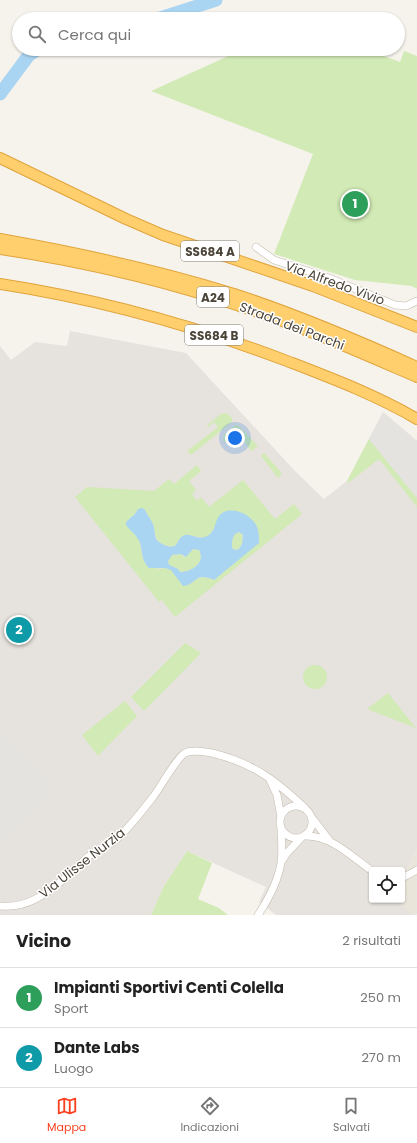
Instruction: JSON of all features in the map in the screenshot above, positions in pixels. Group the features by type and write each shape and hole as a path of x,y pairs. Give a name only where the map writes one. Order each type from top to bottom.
{"highway":[{"name":"SS684 A","path":"4,160 126,219 163,235 313,286 417,327"},
{"name":"Strada dei Parchi","path":"0,239 101,258 172,276 235,295 353,339 417,368"},
{"name":"Strada dei Parchi","path":"0,249 142,277 202,294 297,326 417,377"},
{"name":"SS684 B","path":"0,284 118,308 224,338 348,385 378,398 417,418"}],"street":[{"name":"Via Alfredo Vivio","path":"256,247 274,260 329,278 395,305 406,306 417,300"},
{"name":"Via Ulisse Nurzia","path":"0,906 18,906 33,901 62,881 90,856 113,841 129,826 150,801 184,753 198,751 230,758 245,764 267,776 304,808"},
{"path":"267,776 277,795 281,818 281,863"},
{"path":"281,818 283,813 290,807 300,806 310,814 330,841"},
{"path":"258,915 274,885 281,863 287,853 311,828 312,818"},
{"path":"281,827 283,832 291,838 317,836 330,841 369,869"},
{"path":"405,876 417,870"}],"shaded area":[{"path":"70,331 186,353 295,471 324,499 347,481 383,412 417,441 417,849 405,872 405,867 369,867 369,903 398,903 416,915 276,915 259,902 266,887 187,851 164,886 151,915 0,915 0,346 11,360 35,342 67,346"},
{"path":"383,412 417,441 417,498 369,439"},
{"path":"6,733 53,779 55,785 47,800 0,848 0,735"},
{"path":"417,849 417,915 398,903 405,903 405,872"}],"green space":[{"path":"405,51 417,56 417,289 412,286 355,280 274,254 313,154 151,91 228,56 384,56 400,62 402,56 405,56"},
{"path":"225,413 232,418 232,422 191,455 187,451 218,427 214,422 208,427 207,425 221,414"},
{"path":"238,425 258,446 251,451 238,433 225,443 223,440 224,435 228,430"},
{"path":"369,439 417,498 417,507 379,459 348,483 347,481"},
{"path":"264,453 281,472 281,475 278,478 261,456"},
{"path":"197,465 201,471 189,481 196,490 192,494 197,501 201,497 209,507 243,480 275,519 294,504 302,514 175,617 162,600 159,602 75,497 87,487 154,491 169,479 174,484","holes":["138,509 145,510 153,524 157,540 170,547 176,545 180,538 185,536 190,535 201,538 206,537 210,535 214,528 258,529 214,580 201,578 189,584 175,575 171,570 165,568 158,569 144,562 139,540 126,522"]},
{"path":"237,532 242,534 243,541 239,549 234,550 232,547 232,541"},
{"path":"193,549 199,550 201,559 193,568 180,572 178,569 169,565 168,561 172,555 181,554 184,557"},
{"path":"185,643 201,653 144,711 131,697"},
{"path":"315,665 323,669 327,677 323,685 315,689 307,685 303,677 307,669"},
{"path":"388,693 416,728 367,709"},
{"path":"125,701 137,716 98,756 82,735"},
{"path":"187,851 212,863 198,899 219,908 228,915 151,915 164,886"}],"water":[{"path":"142,508 145,510 153,524 157,540 167,546 175,546 183,536 187,535 202,538 207,536 213,531 218,517 224,512 228,511 238,511 247,515 254,521 258,529 259,543 214,580 203,577 183,586 171,570 165,568 149,568 146,564 138,539 126,525 126,522 138,509","holes":["239,532 243,535 242,544 239,549 234,550 232,547 233,538 235,534","193,549 199,550 201,555 201,559 197,566 185,572 180,572 178,569 169,565 168,561 172,555 181,554 186,557"]}],"waterway":[{"path":"179,12 216,0"},
{"path":"0,94 28,56"}],"place":[{"name":"Impianti Sportivi Centi Colella","path":"355,204"},
{"name":"Dante Labs","path":"19,630"}]}
